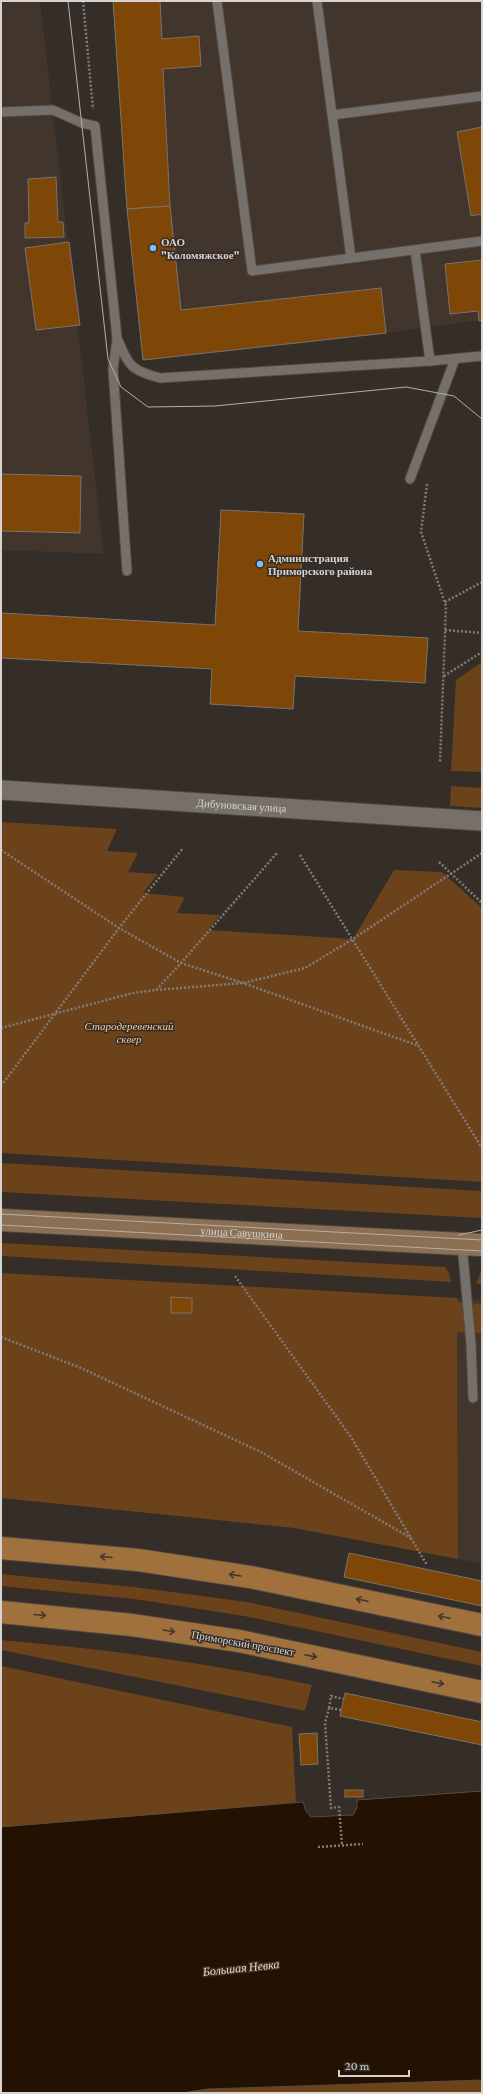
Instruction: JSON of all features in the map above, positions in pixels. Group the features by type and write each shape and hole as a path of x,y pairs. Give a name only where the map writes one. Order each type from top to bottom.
{"main road":[{"name":"улица Савушкина","path":"1,1220 472,1245"},
{"path":"1,1548 138,1560 235,1575 482,1625"},
{"name":"Приморский проспект","path":"1,1612 132,1625 239,1641 482,1692"}],"street":[{"name":"Дибуновская улица","path":"1,790 482,821"}],"lane":[{"path":"216,1 252,271 482,241"},
{"path":"317,1 351,258"},
{"path":"332,116 482,96"},
{"path":"1,112 52,110 82,123 95,126 117,338 113,369 127,571"},
{"path":"415,250 430,362"},
{"path":"117,338 127,362 139,372 160,378 430,362 482,356"},
{"path":"410,479 455,359"},
{"path":"472,1245 464,1250 472,1344 473,1398"}],"path":[{"path":"83,1 95,126"},
{"path":"428,478 421,532 445,602 440,763"},
{"path":"445,602 482,582"},
{"path":"445,630 482,633"},
{"path":"443,676 482,652"},
{"path":"1,1086 119,928 183,848"},
{"path":"1,850 119,928 181,963 243,982 419,1046"},
{"path":"156,990 277,853"},
{"path":"1,1028 132,993 243,982 305,968 353,939 482,853"},
{"path":"300,855 482,1148"},
{"path":"439,862 482,903"},
{"path":"235,1276 351,1437 427,1565"},
{"path":"1,1337 81,1368 247,1446 411,1538"},
{"path":"342,1845 339,1807 331,1808 325,1723 331,1696 344,1699"},
{"path":"328,1708 341,1710"},
{"path":"318,1847 363,1844"}],"shaded area":[{"path":"1,1 40,1 104,554 1,550"},
{"path":"113,1 482,1 482,320 386,333 143,360 127,209"},
{"path":"457,1298 482,1300 482,1564 458,1559"}],"green space":[{"path":"482,662 482,772 451,771 456,680"},
{"path":"451,786 482,788 482,808 450,806"},
{"name":"Стародеревенский сквер","path":"1,822 117,829 107,851 138,853 128,872 158,874 143,893 185,897 177,913 220,915 208,930 353,939 394,870 442,872 482,908 482,1182 1,1153"},
{"path":"1,1163 482,1191 482,1218 1,1192"},
{"path":"1,1243 445,1267 449,1273 451,1282 1,1256"},
{"path":"482,1269 482,1284 476,1284"},
{"path":"1,1273 457,1298 458,1302 482,1304 482,1333 457,1332 458,1559 294,1528 1,1498"},
{"path":"1,1574 134,1587 247,1602 482,1652 482,1666 244,1616 134,1599 1,1586"},
{"path":"1,1640 196,1663 312,1685 305,1711 1,1650"},
{"path":"1,1666 292,1727 296,1803 1,1827"},
{"path":"482,2080 482,2093 181,2093 208,2089"}],"water":[{"name":"Большая Невка","path":"482,1791 482,2080 208,2089 181,2093 1,2093 1,1827 303,1802 306,1811 311,1817 353,1815 357,1808 357,1800"}],"building":[{"path":"113,1 160,1 162,39 199,36 201,66 163,69 170,206 127,209"},
{"path":"482,127 482,214 471,216 457,132"},
{"path":"56,177 58,222 63,222 64,237 25,238 25,223 29,223 28,179"},
{"name":"ОАО \"Коломяжское\"","path":"170,206 181,310 381,288 386,333 143,360 127,209"},
{"path":"69,242 80,325 36,330 25,248"},
{"path":"482,260 482,320 479,321 478,311 450,314 445,264"},
{"path":"1,474 81,476 80,533 1,531"},
{"name":"Администрация Приморского района","path":"221,510 304,514 298,631 428,638 425,683 295,676 293,709 210,704 212,669 1,658 1,613 215,625"},
{"path":"171,1297 192,1298 192,1313 171,1313"},
{"path":"349,1553 482,1581 482,1606 344,1577"},
{"path":"345,1693 482,1722 482,1745 340,1716"},
{"path":"317,1733 318,1764 301,1765 299,1734"},
{"path":"345,1790 363,1790 363,1797 345,1797"}],"tram line":[{"path":"68,1 108,359 121,387 148,407 215,406 406,387 454,396 482,419"},
{"path":"1,1214 482,1240"},
{"path":"1,1225 482,1251"},
{"path":"459,1235 482,1230"}],"place":[{"name":"ОАО \"Коломяжское\"","path":"153,248"},
{"name":"Администрация Приморского района","path":"260,564"}]}
